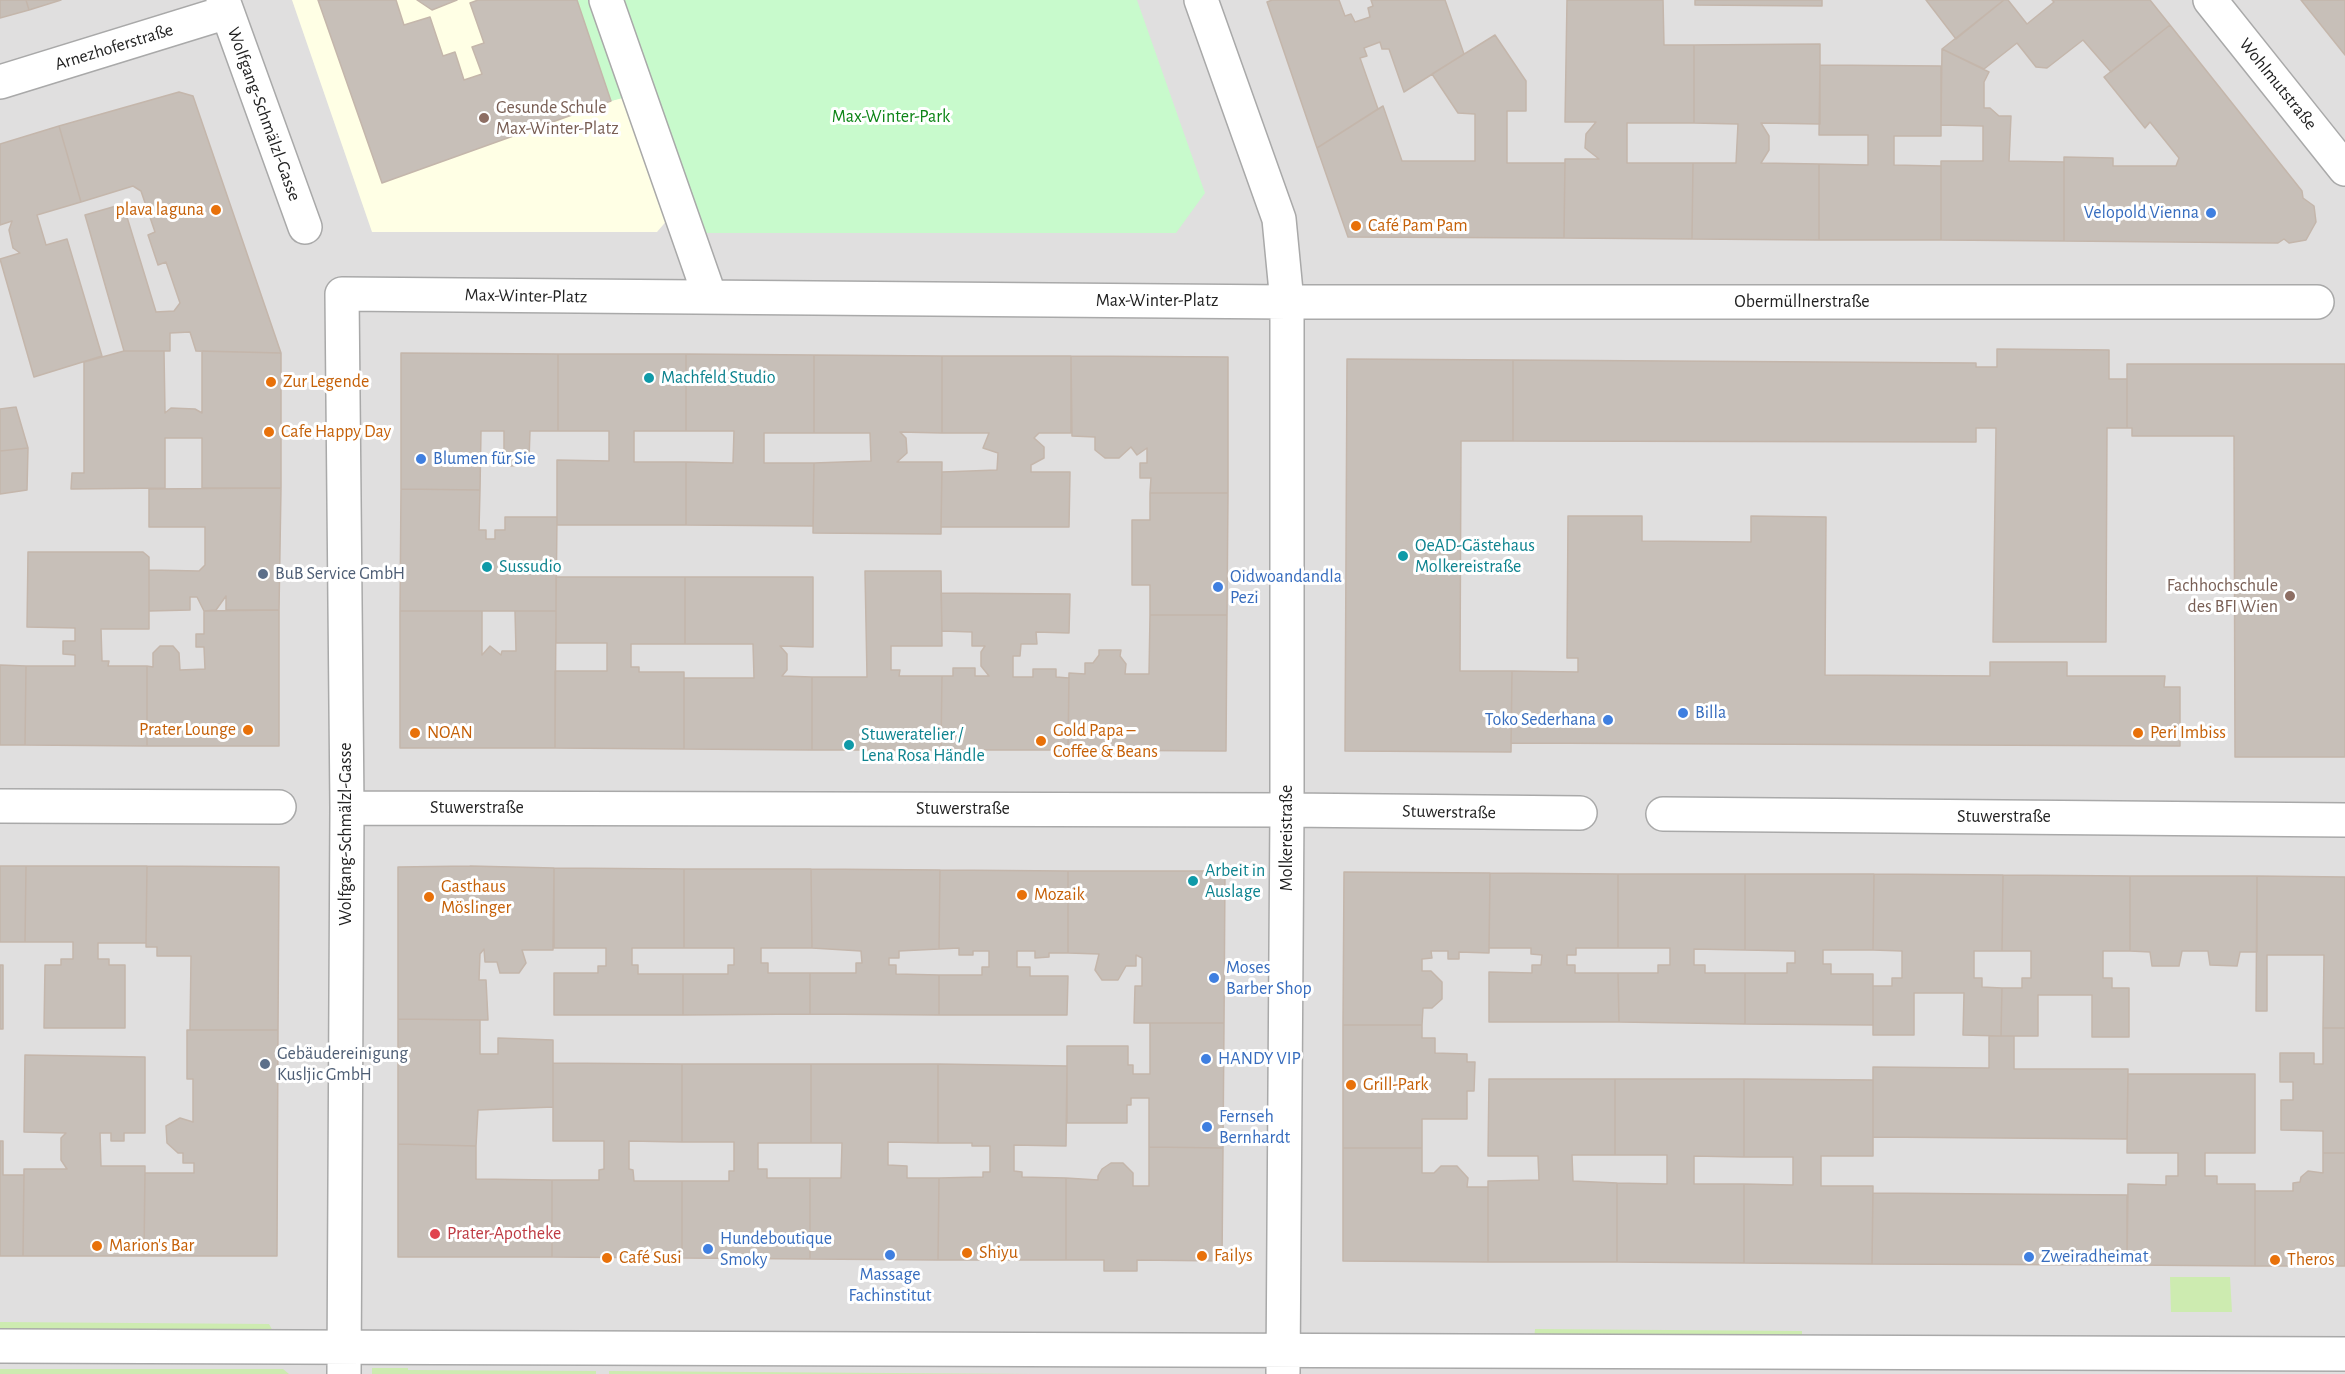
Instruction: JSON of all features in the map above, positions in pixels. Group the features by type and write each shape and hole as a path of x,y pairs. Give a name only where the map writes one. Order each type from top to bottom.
{"street":[{"path":"606,0 710,297"},
{"path":"1201,0 1279,219 1287,302"},
{"name":"Wohlmutstraße","path":"2210,0 2345,169"},
{"name":"Arnezhoferstraße","path":"0,82 225,6"},
{"name":"Wolfgang-Schmälzl-Gasse","path":"225,6 305,227"},
{"name":"Max-Winter-Platz","path":"342,294 1287,302"},
{"name":"Wolfgang-Schmälzl-Gasse","path":"342,294 347,808 344,1361"},
{"name":"Obermüllnerstraße","path":"1287,302 2317,302"},
{"name":"Molkereistraße","path":"1283,1363 1287,810 1287,302"},
{"path":"0,806 279,807"},
{"name":"Stuwerstraße","path":"347,808 1287,810 1580,813"},
{"name":"Stuwerstraße","path":"1663,814 2345,820"},
{"path":"0,1346 344,1361 1283,1363 2345,1354"}],"shaded area":[{"path":"0,0 2345,0 2345,1374 0,1374"},
{"name":"Gesunde Schule Max-Winter-Platz","path":"292,0 577,0 611,101 627,96 669,218 657,232 372,232"}],"green space":[{"name":"Max-Winter-Park","path":"577,0 1137,0 1205,193 1176,233 702,233 627,97 611,101"},
{"path":"2170,1277 2230,1277 2232,1312 2171,1312"},
{"path":"0,1322 269,1324 274,1333 0,1332"},
{"path":"1535,1329 1802,1331 1802,1342 1534,1340"},
{"path":"372,1368 596,1371 596,1374 372,1374"},
{"path":"0,1369 283,1369 289,1374 0,1374"},
{"path":"609,1371 1033,1374 609,1374"}],"building":[{"path":"0,0 26,0 29,10 0,18"},
{"path":"26,0 61,0 29,10"},
{"path":"318,0 396,0 404,25 430,17 443,56 455,52 464,80 482,74 472,47 484,43 470,3 478,0 577,0 611,101 382,183"},
{"path":"417,0 457,0 432,10"},
{"path":"1272,0 1339,0 1345,16 1351,14 1355,22 1370,17 1368,8 1373,6 1371,0 1445,0 1464,54 1404,92 1389,49 1382,49 1380,42 1364,48 1367,56 1360,58 1378,109 1317,148 1267,2"},
{"path":"1567,0 1663,0 1664,45 1694,45 1694,123 1627,123 1627,163 1693,163 1692,239 1564,238 1565,159 1599,159 1585,148 1586,134 1596,122 1565,122"},
{"path":"1695,0 1822,0 1822,6 1695,5"},
{"path":"1926,0 2004,0 1956,39"},
{"path":"2004,0 2008,0 2027,24 2054,2 2052,0 2150,0 2170,25 2111,72 2083,40 2047,68 2036,67 2017,43 1984,69 1942,49"},
{"path":"2301,0 2345,0 2345,55"},
{"path":"2170,25 2302,191 2303,198 2314,206 2316,222 2306,240 2289,243 2284,239 2278,243 2064,241 2064,157 2113,158 2113,166 2176,166 2179,158 2150,122 2145,128 2104,77"},
{"path":"1495,35 1526,81 1526,111 1507,111 1507,163 1565,163 1564,238 1348,237 1317,148 1383,106 1402,161 1475,161 1475,114 1458,113 1432,74"},
{"path":"1820,44 1820,124 1761,123 1769,136 1769,150 1761,163 1819,164 1819,240 1692,239 1693,163 1736,163 1738,124 1694,123 1694,45"},
{"path":"1942,49 1989,72 1984,82 1984,108 1990,108 1999,116 2011,116 2009,161 2064,162 2064,241 1941,240 1941,161 1983,161 1983,126 1941,125"},
{"path":"1820,65 1941,66 1941,136 1894,136 1894,165 1941,166 1941,240 1819,240 1819,164 1868,165 1868,135 1819,135"},
{"path":"179,92 193,96 281,353 196,351 190,332 170,333 170,351 124,351 85,215 123,204 156,312 174,311 180,303 166,262 158,265 148,235 155,232 141,191 133,186 81,202 59,126"},
{"path":"59,126 81,202 37,215 46,245 67,239 102,356 34,377 0,259 20,253 13,248 9,230 12,221 0,225 0,144"},
{"path":"1997,349 2109,350 2109,379 2127,379 2127,428 2107,428 2106,642 1993,642 1996,428 1976,428 1976,442 1513,441 1513,360 1976,363 1976,367 1997,367"},
{"path":"124,351 164,351 165,413 171,408 195,409 202,413 202,351 281,353 281,488 202,488 202,438 165,438 165,488 71,489 72,473 84,473 84,362"},
{"path":"401,353 558,354 558,431 530,431 529,460 522,465 510,466 504,459 504,431 481,431 480,490 401,489"},
{"path":"558,354 686,354 686,431 634,431 634,462 686,462 686,525 557,525 557,460 609,461 609,431 558,431"},
{"path":"686,354 814,355 814,433 764,433 764,463 814,463 813,526 686,525 686,462 733,463 734,431 686,431"},
{"path":"814,355 942,356 942,433 900,432 906,438 907,453 897,462 942,462 941,534 813,533 814,463 871,461 870,433 814,433"},
{"path":"942,356 1071,356 1071,433 1039,433 1034,438 1044,447 1044,458 1031,465 1031,472 1070,472 1069,527 941,527 942,472 997,470 998,453 983,448 989,433 942,433"},
{"path":"1071,356 1228,357 1228,493 1150,493 1151,478 1140,478 1140,463 1147,463 1147,448 1137,455 1131,447 1119,458 1105,458 1095,450 1095,437 1072,436"},
{"name":"OeAD-Gästehaus Molkereistraße","path":"1347,359 1513,360 1513,441 1461,441 1460,671 1512,671 1511,752 1345,751"},
{"name":"Fachhochschule des BFI Wien","path":"2127,364 2345,364 2345,757 2235,757 2234,436 2132,436 2132,428 2127,428"},
{"path":"16,407 28,448 0,451 0,409"},
{"path":"28,448 27,490 0,494 0,451"},
{"path":"281,488 279,610 226,610 226,596 216,610 204,611 197,597 190,597 190,610 149,611 149,570 199,571 205,565 205,527 149,527 149,489"},
{"path":"401,489 480,490 479,530 486,530 486,539 495,539 495,530 505,530 505,517 557,517 556,611 400,611"},
{"path":"1150,493 1228,493 1227,615 1150,615 1150,585 1132,585 1132,520 1150,520"},
{"path":"1568,516 1642,516 1642,541 1751,542 1751,516 1826,517 1825,675 1990,676 1990,662 2067,662 2067,676 2165,676 2164,687 2180,687 2180,746 1511,743 1512,671 1578,672 1578,658 1567,658"},
{"path":"28,552 143,552 149,557 149,629 101,629 102,661 109,661 108,666 147,666 147,746 25,745 26,666 75,666 75,655 63,654 63,641 75,641 75,628 27,627"},
{"path":"865,571 941,571 942,646 891,646 891,670 900,670 899,676 942,676 941,750 812,750 812,677 867,677"},
{"path":"556,577 685,577 685,644 631,644 631,667 639,667 639,672 684,672 684,749 555,748 555,671 607,671 607,643 556,643"},
{"path":"685,577 813,577 813,647 780,646 787,654 787,670 782,676 812,677 812,750 684,749 684,678 754,678 753,644 685,644"},
{"path":"941,593 1070,594 1069,633 1036,632 1037,644 1021,644 1020,656 1013,656 1013,677 1033,677 1033,669 1056,669 1056,677 1069,678 1068,750 941,750 942,676 953,676 953,668 975,668 975,676 989,676 981,666 981,652 985,646 972,646 972,632 942,631"},
{"path":"279,610 279,746 147,746 147,666 153,667 153,653 160,646 173,646 179,653 180,670 205,669 204,647 196,647 196,634 204,634 204,611"},
{"path":"400,611 482,611 482,655 490,646 501,655 502,651 516,651 515,611 556,611 555,748 400,748"},
{"path":"1150,615 1227,615 1226,751 1068,750 1069,673 1085,674 1085,663 1093,663 1099,655 1099,650 1121,650 1120,656 1126,664 1125,674 1149,674"},
{"path":"0,665 26,666 25,745 0,745"},
{"path":"0,866 26,866 25,942 0,942"},
{"path":"26,866 147,866 146,943 98,943 98,959 109,959 109,965 125,965 125,1028 44,1028 45,965 61,965 61,959 73,959 73,942 25,942"},
{"path":"147,866 279,867 278,1030 190,1030 191,956 157,956 157,947 146,947"},
{"path":"398,867 554,868 553,950 522,950 526,963 519,973 500,973 497,962 485,962 484,949 480,954 479,980 486,980 488,1020 398,1019"},
{"path":"554,868 684,869 684,948 632,948 632,965 638,965 638,974 683,974 683,1015 554,1015 554,973 598,973 598,966 606,966 606,948 554,948"},
{"path":"684,869 811,869 812,948 761,948 761,963 768,963 768,973 810,973 810,1014 683,1015 683,974 728,974 728,965 734,965 734,948 684,948"},
{"path":"811,869 940,870 939,949 899,951 899,958 889,958 889,965 896,965 896,974 939,975 939,1015 810,1014 810,973 856,973 856,963 862,963 861,951 812,948"},
{"path":"940,870 1068,871 1068,953 1049,953 1049,957 1035,958 1035,951 1017,951 1017,967 1030,967 1030,976 1068,976 1067,1015 939,1015 939,975 982,975 982,967 989,967 989,951 973,951 973,955 959,955 959,948 939,949"},
{"path":"1068,871 1225,871 1224,1023 1134,1023 1135,986 1142,986 1142,958 1136,955 1136,966 1126,966 1118,980 1102,980 1095,970 1099,954 1068,953"},
{"path":"1344,872 1490,873 1489,953 1459,952 1459,959 1448,959 1448,951 1431,951 1432,958 1422,959 1422,971 1431,971 1442,982 1442,999 1432,1008 1423,1008 1422,1025 1343,1025"},
{"path":"1490,873 1618,874 1618,948 1576,948 1576,955 1567,955 1567,965 1575,965 1575,973 1618,973 1619,1022 1489,1022 1489,972 1532,973 1532,965 1541,965 1542,955 1531,954 1531,948 1489,948"},
{"path":"1618,874 1745,874 1745,950 1694,949 1694,965 1705,965 1705,973 1745,973 1745,1024 1619,1022 1618,973 1658,973 1658,965 1670,965 1670,948 1618,948"},
{"path":"1745,874 1874,874 1873,950 1823,950 1823,964 1831,964 1831,974 1873,974 1873,1025 1745,1024 1745,973 1787,973 1787,963 1795,963 1795,951 1745,950"},
{"path":"1874,874 2003,875 2002,951 1974,951 1974,978 1982,978 1982,987 2002,988 2001,1036 1963,1035 1964,993 1914,993 1914,1035 1873,1035 1873,986 1892,986 1892,978 1902,978 1902,951 1873,950"},
{"path":"2003,875 2130,876 2130,951 2103,951 2103,978 2112,978 2112,988 2129,988 2129,1037 2092,1037 2092,995 2038,995 2038,1036 2001,1036 2002,988 2022,988 2022,978 2031,978 2031,951 2002,951"},
{"path":"2130,876 2257,876 2257,952 2240,952 2237,966 2210,965 2208,951 2182,951 2179,966 2152,966 2150,952 2130,951"},
{"path":"2257,876 2345,877 2345,1028 2323,1028 2324,955 2267,955 2267,1011 2256,1011"},
{"path":"0,965 3,965 3,1029 0,1029"},
{"path":"398,1019 480,1020 480,1054 498,1054 498,1038 553,1040 553,1107 478,1110 476,1146 398,1144"},
{"path":"1150,1023 1224,1023 1223,1148 1149,1147 1149,1098 1131,1098 1131,1105 1127,1105 1127,1123 1067,1123 1067,1046 1128,1046 1128,1065 1133,1065 1133,1074 1150,1074"},
{"path":"1343,1025 1422,1025 1422,1038 1435,1038 1435,1053 1467,1054 1467,1062 1475,1062 1474,1091 1467,1091 1467,1119 1422,1119 1422,1148 1343,1148"},
{"path":"2323,1028 2345,1028 2345,1153 2323,1153 2323,1131 2281,1130 2281,1100 2293,1100 2293,1082 2280,1082 2280,1053 2314,1053 2314,1064 2323,1064"},
{"path":"187,1030 278,1030 277,1256 144,1256 145,1173 194,1173 194,1163 183,1163 183,1153 178,1153 167,1143 166,1126 180,1118 193,1122 193,1079 187,1079"},
{"path":"1989,1036 2014,1036 2014,1069 2128,1069 2127,1139 1873,1137 1873,1067 1989,1068"},
{"path":"25,1055 145,1057 145,1133 124,1133 124,1141 111,1141 111,1133 100,1133 101,1166 145,1166 144,1256 23,1256 24,1169 67,1169 61,1160 61,1138 66,1133 24,1132"},
{"path":"553,1063 682,1064 682,1142 629,1141 629,1169 633,1170 634,1181 682,1181 682,1258 552,1257 552,1180 599,1180 599,1170 604,1169 604,1141 553,1141"},
{"path":"682,1064 811,1064 811,1143 758,1143 758,1169 767,1169 767,1178 810,1178 810,1259 682,1258 682,1181 729,1181 729,1171 734,1171 734,1142 682,1142"},
{"path":"811,1064 938,1064 938,1143 888,1142 888,1165 907,1166 907,1178 939,1178 938,1260 810,1259 810,1178 841,1178 842,1143 811,1143"},
{"path":"938,1064 1067,1066 1066,1146 1014,1145 1014,1171 1022,1172 1022,1177 1066,1178 1066,1260 938,1260 939,1178 983,1177 983,1172 990,1172 990,1146 972,1146 972,1143 938,1143"},
{"path":"2128,1074 2255,1074 2255,1153 2205,1153 2205,1176 2217,1176 2217,1184 2255,1184 2255,1266 2127,1265 2128,1184 2166,1185 2166,1176 2178,1176 2178,1153 2127,1153"},
{"path":"1489,1079 1615,1079 1615,1155 1572,1155 1573,1181 1617,1183 1617,1262 1488,1262 1488,1181 1539,1180 1538,1156 1488,1156"},
{"path":"1615,1079 1744,1079 1744,1157 1694,1156 1694,1184 1744,1184 1744,1263 1617,1262 1617,1183 1667,1184 1667,1155 1615,1155"},
{"path":"1744,1079 1873,1080 1873,1156 1821,1156 1821,1186 1873,1186 1872,1264 1744,1263 1744,1184 1793,1185 1793,1157 1744,1157"},
{"path":"0,1141 3,1141 3,1175 24,1175 23,1256 0,1256"},
{"path":"398,1144 476,1146 476,1179 552,1180 552,1257 398,1257"},
{"path":"1149,1147 1223,1148 1222,1261 1137,1260 1137,1271 1104,1271 1104,1260 1066,1260 1066,1178 1098,1180 1102,1169 1111,1163 1123,1163 1133,1173 1133,1186 1149,1186"},
{"path":"1343,1148 1422,1148 1422,1173 1434,1173 1441,1166 1457,1166 1468,1178 1467,1187 1488,1187 1488,1262 1343,1261"},
{"path":"2323,1153 2345,1153 2345,1266 2255,1266 2255,1191 2293,1191 2293,1183 2300,1182 2301,1177 2308,1171 2323,1173"},
{"path":"1873,1193 2127,1195 2127,1265 1872,1264"}],"place":[{"name":"Gesunde Schule Max-Winter-Platz","path":"484,118"},
{"name":"plava laguna","path":"216,210"},
{"name":"Velopold Vienna","path":"2211,213"},
{"name":"Café Pam Pam","path":"1356,226"},
{"name":"Machfeld Studio","path":"649,378"},
{"name":"Zur Legende","path":"271,382"},
{"name":"Cafe Happy Day","path":"269,432"},
{"name":"Blumen für Sie","path":"421,459"},
{"name":"OeAD-Gästehaus Molkereistraße","path":"1403,556"},
{"name":"Sussudio","path":"487,567"},
{"name":"BuB Service GmbH","path":"263,574"},
{"name":"Oidwoandandla Pezi","path":"1218,587"},
{"name":"Fachhochschule des BFI Wien","path":"2290,596"},
{"name":"Billa","path":"1683,713"},
{"name":"Toko Sederhana","path":"1608,720"},
{"name":"Prater Lounge","path":"248,730"},
{"name":"NOAN","path":"415,733"},
{"name":"Peri Imbiss","path":"2138,733"},
{"name":"Gold Papa – Coffee & Beans","path":"1041,741"},
{"name":"Stuweratelier / Lena Rosa Händle","path":"849,745"},
{"name":"Arbeit in Auslage","path":"1193,881"},
{"name":"Mozaik","path":"1022,895"},
{"name":"Gasthaus Möslinger","path":"429,897"},
{"name":"Moses Barber Shop","path":"1214,978"},
{"name":"HANDY VIP","path":"1206,1059"},
{"name":"Gebäudereinigung Kusljic GmbH","path":"265,1064"},
{"name":"Grill-Park","path":"1351,1085"},
{"name":"Fernseh Bernhardt","path":"1207,1127"},
{"name":"Prater-Apotheke","path":"435,1234"},
{"name":"Marion's Bar","path":"97,1246"},
{"name":"Hundeboutique Smoky","path":"708,1249"},
{"name":"Shiyu","path":"967,1253"},
{"name":"Massage Fachinstitut","path":"890,1255"},
{"name":"Failys","path":"1202,1256"},
{"name":"Zweiradheimat","path":"2029,1257"},
{"name":"Café Susi","path":"607,1258"},
{"name":"Theros","path":"2275,1260"}]}
